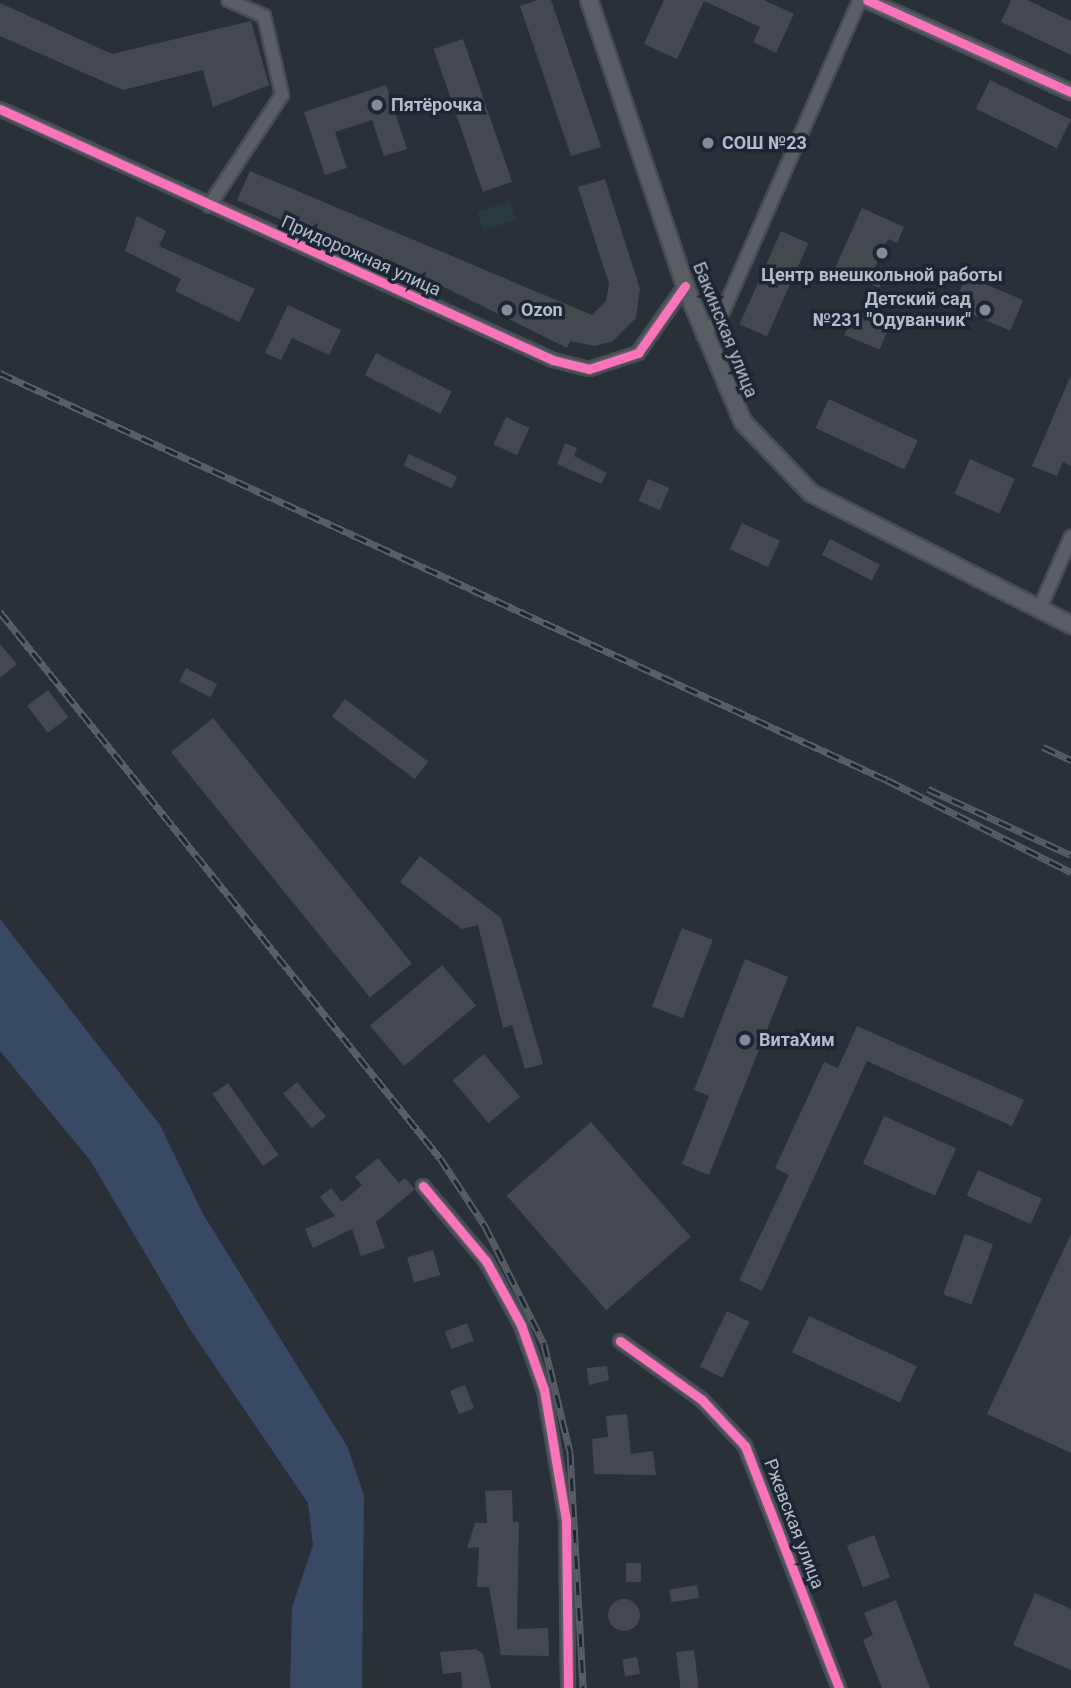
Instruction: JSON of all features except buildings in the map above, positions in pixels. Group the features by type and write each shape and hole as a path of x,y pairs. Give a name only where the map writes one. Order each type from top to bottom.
{"main road":[{"name":"Бакинская улица","path":"589,0 685,286 703,335 743,422 797,484 1071,625"}],"street":[{"path":"209,206 282,95 264,16 228,0"},
{"path":"703,335 721,316 860,0"},
{"path":"867,0 1071,92"},
{"name":"Придорожная улица","path":"0,109 553,360 589,369 638,353 685,286"},
{"path":"1039,610 1071,537"},
{"path":"423,1186 486,1262 521,1325 544,1390 566,1520 568,1688"},
{"name":"Ржевская улица","path":"620,1341 702,1400 745,1446 839,1688"}],"green space":[{"path":"510,201 516,220 483,231 477,212"}],"water":[{"path":"0,919 160,1125 203,1214 347,1446 364,1495 362,1688 290,1688 292,1607 313,1545 308,1503 191,1331 90,1160 0,1051"}],"railway":[{"path":"0,373 887,780 1071,872"},
{"path":"0,612 440,1158 485,1226 544,1344 570,1452 583,1688"},
{"path":"1043,747 1071,760"},
{"path":"928,789 1071,855"}],"cycle path":[{"path":"867,0 1071,92"},
{"path":"0,109 553,360 589,369 638,353 685,286"},
{"path":"423,1186 486,1261 521,1325 544,1390 566,1520 568,1688"},
{"path":"620,1341 702,1400 745,1446 839,1688"}],"place":[{"name":"Пятёрочка","path":"377,105"},
{"name":"СОШ №23","path":"708,143"},
{"name":"Центр внешкольной работы","path":"882,253"},
{"name":"Ozon","path":"507,310"},
{"name":"Детский сад №231 \"Одуванчик\"","path":"985,310"},
{"name":"ВитаХим","path":"745,1040"}]}
